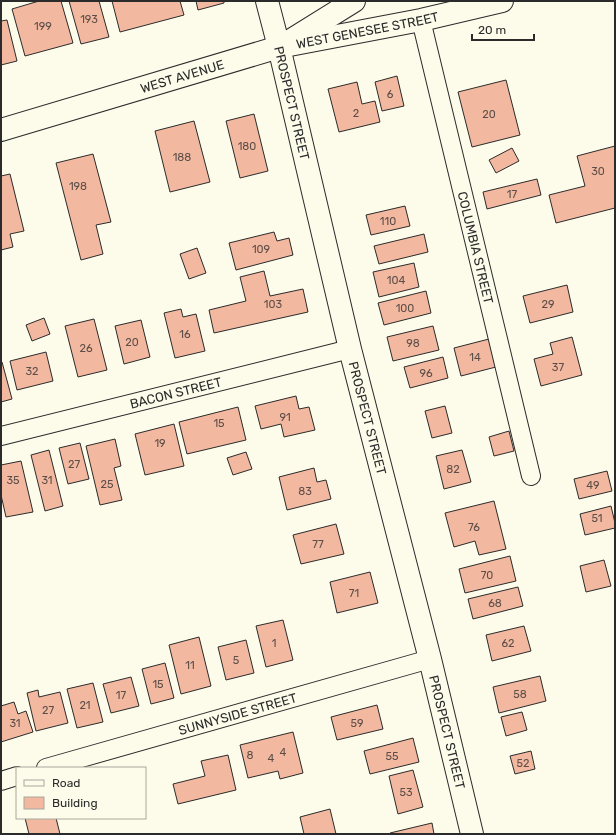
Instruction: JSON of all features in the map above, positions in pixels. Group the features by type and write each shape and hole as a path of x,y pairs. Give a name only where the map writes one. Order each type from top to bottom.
{"main road":[{"name":"PROSPECT STREET","path":"267,1 350,349 430,659 472,834"},
{"name":"WEST AVENUE","path":"1,130 279,47 354,1"},
{"name":"WEST GENESEE STREET","path":"279,47 421,20 502,1"}],"street":[{"name":"COLUMBIA STREET","path":"421,20 531,476"},
{"name":"BACON STREET","path":"1,436 350,349"},
{"name":"SUNNYSIDE STREET","path":"50,767 430,659"},
{"path":"1,781 16,776"}],"building":[{"path":"39,1 61,1 73,43 25,56 12,9"},
{"path":"69,1 99,1 109,37 81,44"},
{"path":"112,1 180,1 184,15 120,32"},
{"path":"196,1 224,1 224,3 198,10"},
{"path":"7,20 17,61 1,65 1,21"},
{"path":"397,76 404,106 382,111 375,82"},
{"path":"506,80 520,135 472,147 458,92"},
{"path":"357,82 362,104 375,101 380,122 339,132 328,89"},
{"path":"254,114 268,171 240,178 226,121"},
{"path":"194,121 210,182 170,192 155,131"},
{"path":"615,146 615,208 556,223 549,195 585,186 577,156"},
{"path":"512,148 519,161 496,173 489,160"},
{"path":"93,154 111,222 96,225 103,254 81,260 56,163"},
{"path":"10,174 24,231 10,234 13,247 1,250 1,176"},
{"path":"537,179 541,195 487,209 483,192"},
{"path":"405,206 410,226 371,235 366,215"},
{"path":"274,232 277,241 289,238 293,255 236,270 229,243"},
{"path":"424,234 428,252 379,264 374,246"},
{"path":"197,248 206,273 189,279 180,254"},
{"path":"414,263 419,287 379,297 373,272"},
{"path":"264,271 270,296 303,289 308,312 214,333 209,310 246,301 240,277"},
{"path":"567,285 573,312 530,323 523,296"},
{"path":"426,291 431,313 384,325 378,303"},
{"path":"181,309 183,317 196,314 205,351 175,358 164,313"},
{"path":"44,318 50,334 32,341 26,325"},
{"path":"94,319 107,370 78,377 65,326"},
{"path":"141,320 150,357 124,364 115,326"},
{"path":"433,326 439,350 393,361 387,337"},
{"path":"572,337 582,375 541,386 534,359 553,354 550,343"},
{"path":"489,339 496,367 461,376 454,348"},
{"path":"46,352 53,381 17,390 10,361"},
{"path":"443,357 448,378 410,388 404,367"},
{"path":"2,362 12,399 1,402 1,363"},
{"path":"296,396 299,409 309,407 315,430 284,437 281,424 261,429 255,406"},
{"path":"445,406 452,433 432,438 425,411"},
{"path":"238,407 246,440 187,454 179,422"},
{"path":"174,424 184,466 145,475 135,434"},
{"path":"509,431 514,451 494,456 489,437"},
{"path":"115,439 121,466 114,468 122,500 100,505 86,446"},
{"path":"80,443 89,479 68,484 59,448"},
{"path":"49,450 63,506 45,511 31,455"},
{"path":"462,450 471,482 444,489 436,456"},
{"path":"246,452 252,469 233,475 227,458"},
{"path":"21,461 33,512 6,517 1,495 1,465"},
{"path":"314,468 317,482 326,480 331,499 287,510 279,477"},
{"path":"607,471 612,491 579,499 574,479"},
{"path":"494,501 506,549 479,555 475,541 454,547 445,513"},
{"path":"611,506 615,528 585,535 580,514"},
{"path":"336,524 344,554 301,564 293,535"},
{"path":"510,556 516,581 465,593 459,569"},
{"path":"604,560 611,586 586,592 580,566"},
{"path":"370,572 378,603 337,613 330,582"},
{"path":"518,587 523,606 473,619 468,599"},
{"path":"283,620 293,660 266,667 256,626"},
{"path":"524,626 531,651 492,661 486,635"},
{"path":"199,637 211,686 181,694 169,645"},
{"path":"246,640 254,673 226,680 218,647"},
{"path":"165,663 174,698 151,704 142,669"},
{"path":"540,676 546,701 499,713 493,687"},
{"path":"131,677 139,706 111,713 103,684"},
{"path":"93,683 103,722 77,728 67,689"},
{"path":"38,690 39,697 60,692 68,723 36,731 27,693"},
{"path":"14,702 18,714 26,711 33,732 1,742 1,706"},
{"path":"377,705 383,729 337,740 331,717"},
{"path":"522,712 527,730 506,736 501,717"},
{"path":"293,732 303,773 280,779 278,771 248,778 240,745"},
{"path":"413,738 419,762 370,774 364,751"},
{"path":"531,751 535,769 515,774 510,756"},
{"path":"228,755 236,790 178,804 173,784 205,776 201,761"},
{"path":"413,770 423,807 398,814 389,776"},
{"path":"330,809 336,834 304,834 300,817"},
{"path":"25,819 56,819 60,834 29,834"},
{"path":"432,823 434,834 390,834 390,833"}]}
